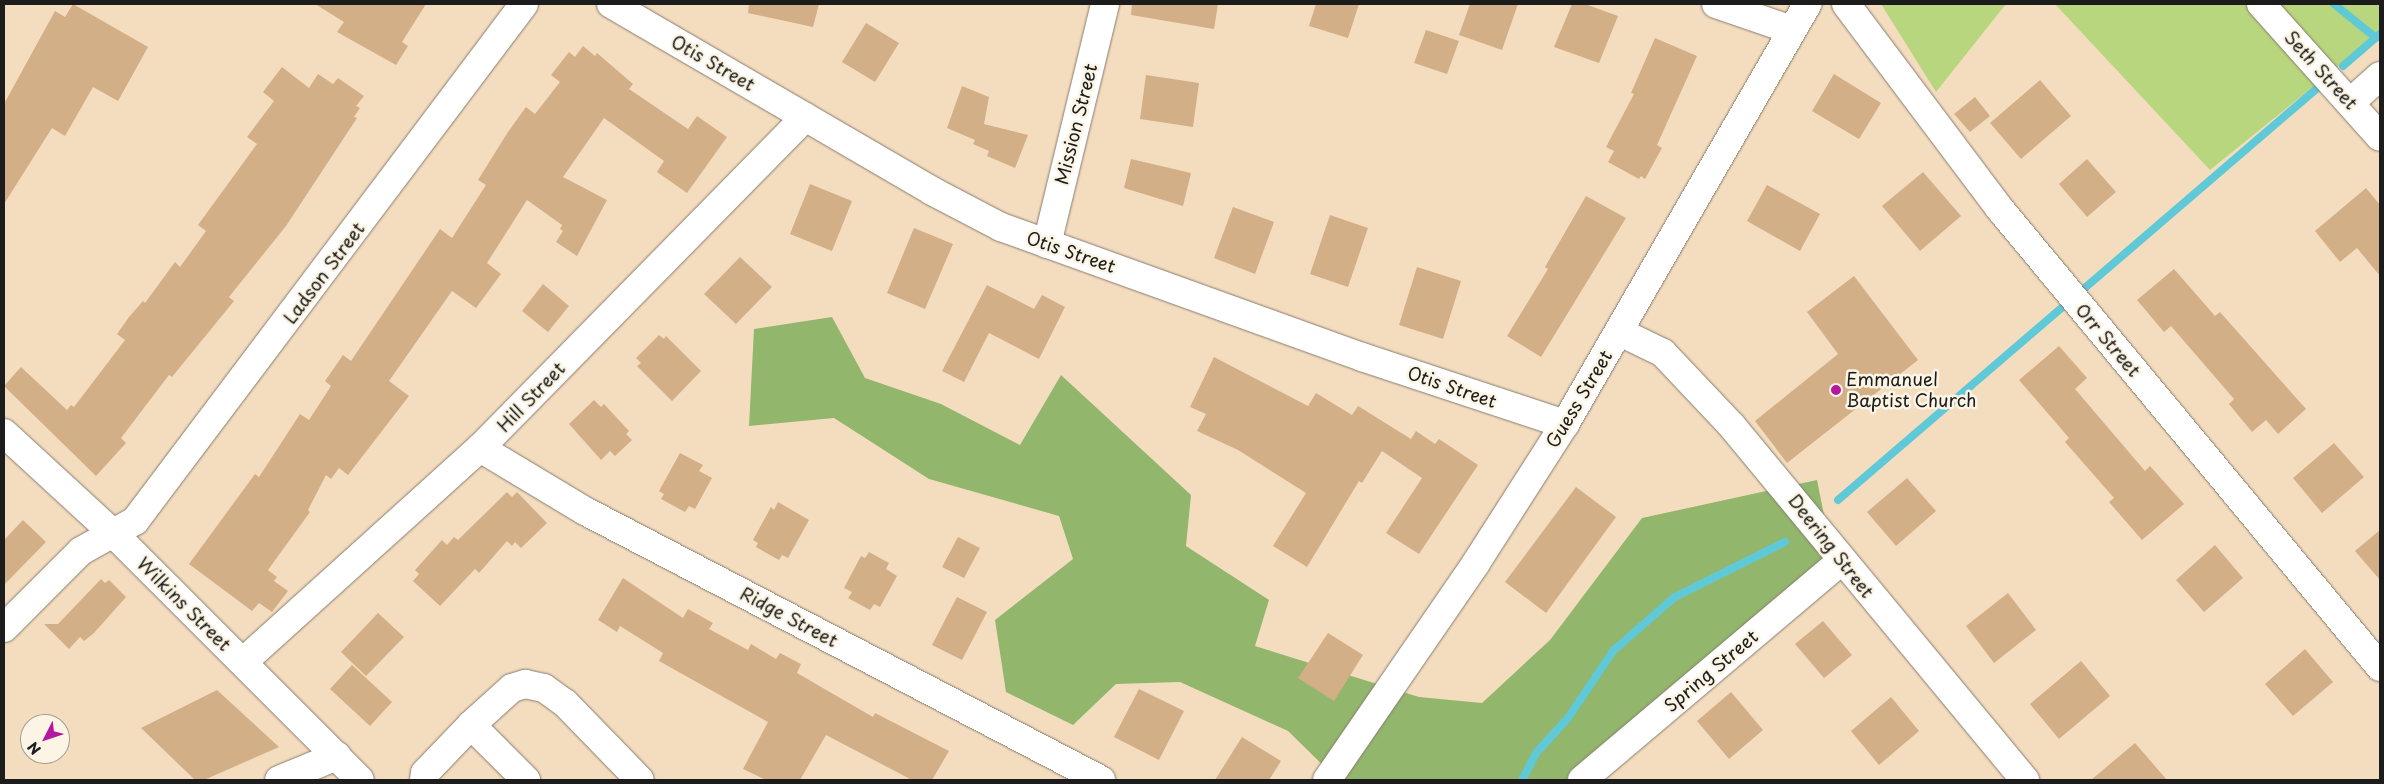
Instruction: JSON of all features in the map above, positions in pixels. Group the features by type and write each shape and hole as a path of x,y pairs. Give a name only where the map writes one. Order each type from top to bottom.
{"street":[{"name":"Ladson Street","path":"4,628 81,551 115,535 135,521 524,4"},
{"name":"Otis Street","path":"611,4 984,218 1047,244 1362,357 1565,424"},
{"name":"Mission Street","path":"1047,244 1105,4"},
{"path":"1716,4 1792,30"},
{"name":"Guess Street","path":"1327,780 1476,563 1565,424 1620,332 1807,4"},
{"name":"Orr Street","path":"1846,4 2000,209 2074,301 2380,667"},
{"name":"Seth Street","path":"2261,4 2351,102 2380,137"},
{"path":"2351,102 2380,76"},
{"name":"Hill Street","path":"243,662 480,448 805,117"},
{"name":"Deering Street","path":"1620,332 1663,353 1789,492 1841,561 2025,780"},
{"name":"Wilkins Street","path":"4,433 115,535 360,780"},
{"name":"Ridge Street","path":"480,448 586,510 1101,780"},
{"name":"Spring Street","path":"1582,780 1841,561"},
{"path":"424,780 425,773 471,725 512,688 525,684 544,688 565,703 640,780"},
{"path":"471,725 526,780"},
{"path":"279,780 336,756"}],"green space":[{"path":"1881,4 2006,4 1936,92"},
{"path":"2055,4 2380,4 2380,36 2351,56 2210,170"},
{"path":"832,317 865,378 941,404 1020,445 1061,375 1191,495 1186,546 1269,600 1255,646 1419,697 1482,703 1550,640 1642,518 1817,480 1832,555 1584,780 1338,780 1288,731 1180,682 1116,684 1073,725 1006,692 995,620 1073,559 1059,516 929,479 834,418 749,426 754,329"}],"building":[{"path":"73,4 148,47 118,101 93,87 65,136 52,128 4,204 4,104 55,11 65,17"},
{"path":"315,4 426,4 402,42 408,46 396,65 337,32 344,22"},
{"path":"749,4 819,4 813,27 748,13"},
{"path":"1132,4 1218,4 1214,29 1131,15"},
{"path":"1316,4 1359,4 1348,38 1309,26"},
{"path":"1470,4 1518,4 1502,50 1459,35"},
{"path":"1572,4 1585,4 1618,16 1599,63 1554,47"},
{"path":"866,23 899,43 875,82 842,62"},
{"path":"1426,30 1459,41 1447,74 1414,63"},
{"path":"1655,38 1697,56 1657,145 1662,148 1645,179 1641,176 1639,179 1608,162 1614,151 1606,147 1634,94 1631,93"},
{"path":"583,46 595,56 597,53 633,84 629,89 688,129 697,116 727,137 687,193 657,172 664,161 604,118 563,177 607,200 577,256 556,242 563,231 560,229 562,225 527,200 487,263 501,274 476,308 452,291 389,381 409,396 348,475 339,468 331,479 326,475 308,510 310,512 268,570 277,577 274,581 288,591 272,612 259,603 252,611 189,564 255,474 259,477 300,414 309,420 331,386 325,381 343,355 351,361 440,229 452,238 486,185 478,180 508,132 526,107 535,114 560,82 551,75 569,52 575,57"},
{"path":"282,67 309,88 318,74 333,84 338,78 364,96 356,106 360,108 354,117 357,118 286,226 229,297 234,301 172,377 169,375 121,438 126,443 96,476 4,386 21,367 67,410 71,405 74,407 125,340 117,334 129,317 143,301 145,303 175,262 180,267 206,231 198,225 257,144 247,137 274,101 263,92"},
{"path":"1834,74 1881,103 1859,139 1812,111"},
{"path":"1146,75 1199,83 1193,127 1140,119"},
{"path":"2040,80 2071,116 2021,159 1990,123"},
{"path":"962,86 989,97 984,124 1028,135 1015,168 987,156 989,151 973,144 975,140 947,128"},
{"path":"1975,97 1990,116 1970,132 1954,114"},
{"path":"1131,159 1191,173 1183,206 1124,188"},
{"path":"2087,159 2116,192 2087,217 2059,184"},
{"path":"1923,172 1961,216 1920,251 1882,206"},
{"path":"810,184 852,201 832,251 790,234"},
{"path":"1767,185 1820,214 1800,251 1747,221"},
{"path":"2366,188 2380,205 2380,276 2357,248 2340,262 2315,231"},
{"path":"1586,196 1626,218 1541,357 1507,336 1548,269 1545,267"},
{"path":"1233,207 1274,222 1255,274 1214,258"},
{"path":"1330,215 1368,228 1348,287 1310,274"},
{"path":"914,228 953,244 925,309 887,293"},
{"path":"740,257 772,287 736,324 704,294"},
{"path":"1417,267 1461,281 1443,339 1399,325"},
{"path":"2174,269 2215,316 2220,312 2306,409 2278,434 2266,420 2252,432 2229,404 2234,399 2171,326 2164,332 2137,300"},
{"name":"Emmanuel Baptist Church","path":"1854,276 1918,360 1787,463 1755,421 1838,354 1807,312"},
{"path":"543,284 569,306 548,332 522,311"},
{"path":"987,285 1034,309 1042,295 1065,307 1039,359 989,333 964,382 942,371"},
{"path":"659,335 664,339 666,336 701,371 672,401 637,366 641,363 636,358"},
{"path":"2059,346 2087,378 2075,389 2145,471 2150,466 2184,504 2142,540 2109,502 2114,498 2065,442 2069,438 2019,380"},
{"path":"1214,357 1308,406 1316,393 1352,415 1358,406 1411,439 1416,431 1435,444 1439,439 1478,465 1419,554 1386,533 1422,478 1382,451 1362,483 1359,481 1307,567 1273,546 1306,493 1238,450 1197,431 1206,414 1190,407"},
{"path":"594,400 601,407 604,404 629,431 626,434 632,440 615,456 610,451 601,460 569,424"},
{"path":"2334,443 2364,477 2322,513 2293,478"},
{"path":"680,453 703,465 699,471 712,478 695,509 689,506 685,512 661,499 664,494 659,491"},
{"path":"1907,478 1936,511 1896,546 1867,512"},
{"path":"1576,487 1616,517 1546,613 1505,582"},
{"path":"507,492 512,497 517,492 547,523 521,548 515,542 512,546 507,541 479,573 475,569 440,606 413,581 419,574 415,570 442,540 447,545 454,537 458,540"},
{"path":"778,502 809,520 788,558 782,555 779,560 756,547 758,543 753,540 771,507 774,510"},
{"path":"23,520 46,542 4,585 4,540"},
{"path":"2380,530 2380,580 2355,551"},
{"path":"958,537 980,548 964,578 942,567"},
{"path":"2215,545 2243,578 2204,612 2176,580"},
{"path":"869,552 889,563 886,569 897,576 880,607 874,604 870,610 848,598 852,592 844,588 861,556 865,558"},
{"path":"623,578 683,618 688,609 713,623 709,629 748,650 751,644 776,659 780,653 801,664 797,673 873,717 875,713 949,751 932,780 912,780 826,735 800,780 766,780 743,769 768,722 659,661 663,653 620,626 617,632 598,620"},
{"path":"101,579 105,583 109,580 126,597 94,633 84,641 80,637 69,649 44,624 58,624"},
{"path":"2008,593 2036,630 1994,663 1966,626"},
{"path":"957,597 987,612 962,660 932,645"},
{"path":"378,613 404,637 366,676 341,652"},
{"path":"1823,621 1852,655 1824,678 1795,644"},
{"path":"1328,633 1363,655 1334,701 1298,678"},
{"path":"2305,649 2333,682 2293,716 2265,684"},
{"path":"2081,661 2110,696 2059,739 2030,704"},
{"path":"352,665 392,702 370,726 330,689"},
{"path":"1139,689 1184,711 1159,760 1114,737"},
{"path":"217,690 279,747 204,780 195,780 141,728"},
{"path":"1731,692 1763,730 1729,759 1697,721"},
{"path":"1891,697 1919,731 1879,765 1851,731"},
{"path":"1242,737 1281,761 1269,780 1215,780"},
{"path":"2135,743 2167,780 2091,780"}],"waterway":[{"path":"2334,4 2376,38"},
{"path":"2343,66 2380,34"},
{"path":"1838,500 2321,85"},
{"path":"1522,780 1537,752 1568,718 1613,651 1675,597 1785,542"}],"place":[{"name":"Emmanuel Baptist Church","path":"1836,390"}]}
